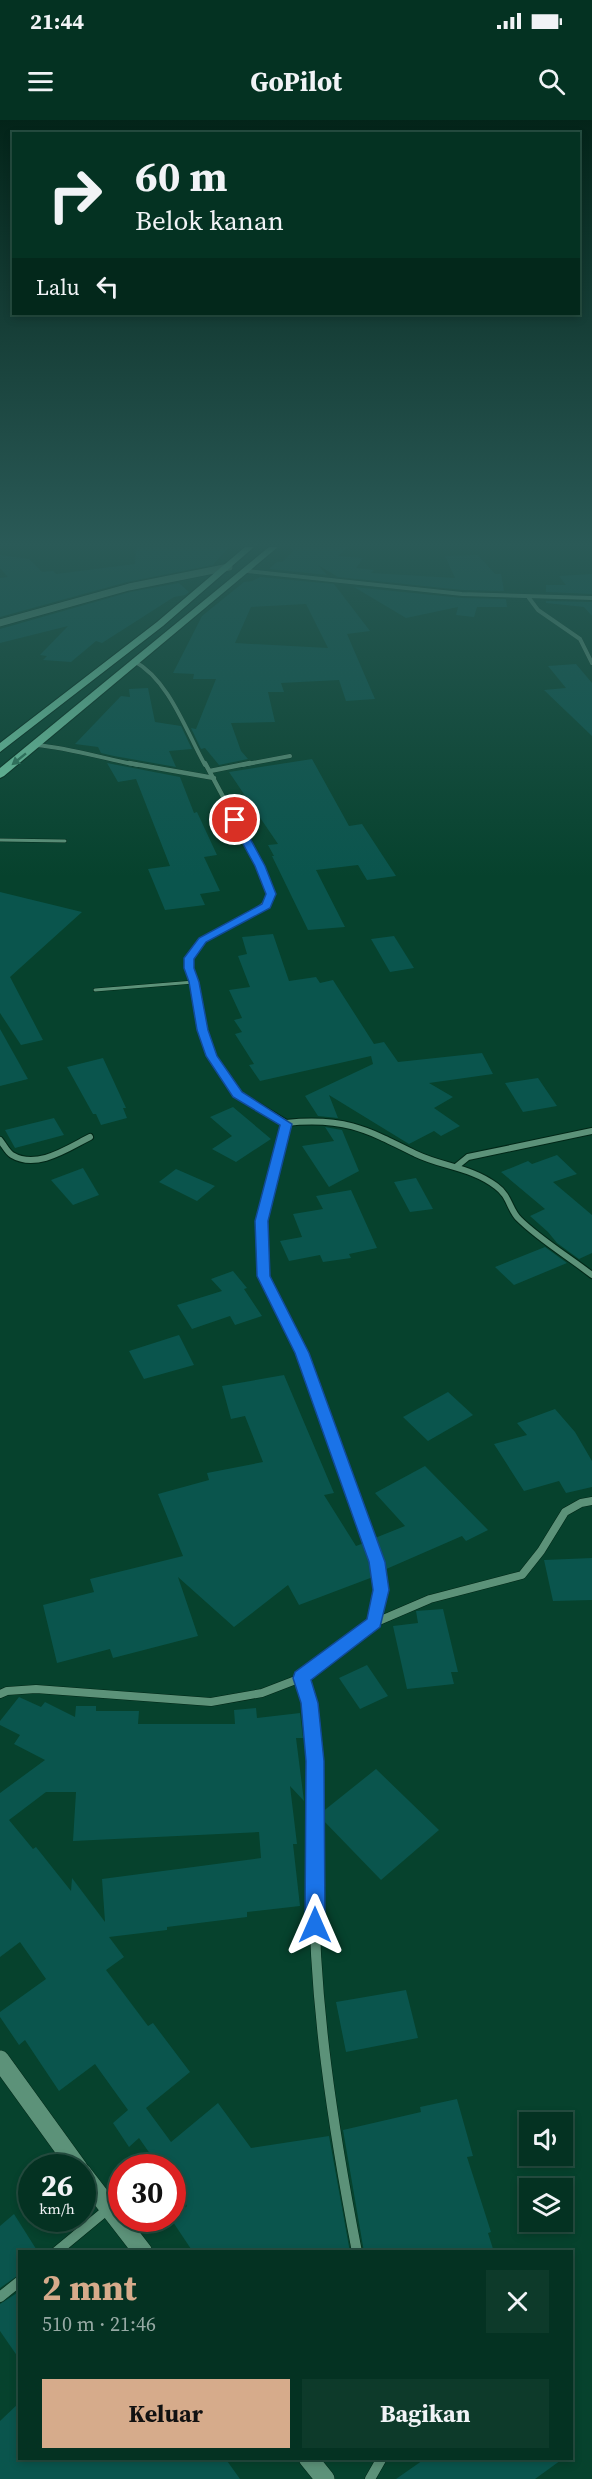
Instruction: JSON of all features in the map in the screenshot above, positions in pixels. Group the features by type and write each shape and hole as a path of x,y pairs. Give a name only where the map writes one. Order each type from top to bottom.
{"highway":[{"path":"0,749 118,657"},
{"path":"0,774 139,657"}],"street":[{"path":"134,661 149,669 157,678 214,778 260,866 271,894 266,905 203,940 189,958 189,968 203,1030 212,1056 237,1094 286,1124 317,1120 356,1126 403,1145 417,1154 467,1168 495,1185 507,1196 518,1218 592,1275"},
{"path":"36,745 60,747 103,759 214,778"},
{"path":"210,771 290,756"},
{"path":"286,1124 261,1221 263,1276 302,1353 377,1562 381,1590 374,1623"},
{"path":"457,1166 468,1157 592,1131"},
{"path":"0,1140 10,1154 28,1159 44,1159 90,1137"},
{"path":"0,1694 7,1690 36,1689 211,1702 262,1693 301,1678 374,1623 430,1599 522,1575 541,1551 565,1512 581,1503 592,1501"},
{"path":"301,1678 310,1703 315,1750 315,1925 325,2052 342,2181 357,2250"},
{"path":"0,2060 68,2154"},
{"path":"58,2250 108,2208 96,2192"},
{"path":"127,2232 141,2250"},
{"path":"0,2297 18,2283"},
{"path":"310,2460 325,2479"},
{"path":"370,2479 381,2460"}],"lane":[{"path":"0,840 65,842"},
{"path":"95,990 194,982"}],"building":[{"path":"46,657 77,657 71,662 43,660"},
{"path":"181,657 357,657 375,699 346,701 339,680 281,683 284,692 268,692 275,722 231,723 241,751 248,759 219,765 205,748 201,749 191,728 196,729 216,679 193,679 194,674 173,673"},
{"path":"576,664 592,683 592,736 544,690 566,688 548,666"},
{"path":"148,688 155,722 181,726 192,749 169,751 176,767 114,756 101,753 98,747 75,744 121,696 130,697 129,689"},
{"path":"312,759 349,826 362,824 396,876 367,880 358,865 316,870 345,927 308,930 268,845 278,844 229,772"},
{"path":"107,763 180,777 194,813 197,812 217,855 204,857 220,891 200,894 205,905 165,910 148,869 170,866 136,779 118,782"},
{"path":"0,892 82,912 10,977 43,1040 21,1045 0,1013"},
{"path":"273,934 289,981 316,977 320,983 333,980 374,1044 384,1042 398,1062 482,1053 493,1074 429,1083 453,1097 434,1108 460,1126 441,1136 434,1131 409,1144 329,1095 338,1118 318,1116 305,1096 373,1064 371,1056 260,1081 249,1065 254,1064 235,1034 242,1032 234,1020 242,1018 229,990 250,987 238,956 247,954 242,937"},
{"path":"394,936 414,968 390,972 371,939"},
{"path":"0,1029 28,1079 0,1086"},
{"path":"103,1058 126,1108 123,1108 127,1118 101,1125 67,1067"},
{"path":"538,1078 557,1106 523,1112 505,1083"},
{"path":"233,1107 271,1139 236,1162 212,1149 232,1136 210,1117"},
{"path":"54,1118 64,1135 15,1148 5,1130"},
{"path":"325,1127 342,1130 359,1171 329,1187 302,1146 334,1141"},
{"path":"557,1155 577,1174 553,1182 592,1215 592,1253 579,1259 557,1243 530,1216 545,1209 501,1172 528,1161 532,1164"},
{"path":"83,1168 99,1195 73,1205 51,1180"},
{"path":"176,1169 215,1186 197,1201 159,1182"},
{"path":"416,1178 433,1209 410,1212 394,1182"},
{"path":"351,1190 377,1248 349,1254 351,1258 323,1262 320,1255 289,1261 280,1241 302,1237 293,1214 323,1209 316,1196"},
{"path":"545,1247 567,1263 514,1285 495,1267"},
{"path":"233,1271 247,1288 244,1289 262,1316 235,1325 230,1316 192,1329 177,1305 222,1291 211,1279"},
{"path":"179,1335 194,1365 144,1379 129,1351"},
{"path":"284,1375 334,1493 324,1495 356,1546 364,1543 373,1577 299,1605 288,1585 234,1627 178,1577 198,1636 113,1658 110,1649 57,1663 43,1605 94,1592 90,1579 183,1556 158,1494 209,1480 207,1473 263,1462 245,1416 231,1419 222,1386"},
{"path":"448,1392 473,1415 428,1441 403,1417"},
{"path":"555,1409 575,1432 592,1461 592,1487 566,1493 559,1481 524,1491 494,1444 527,1435 517,1423"},
{"path":"425,1466 488,1530 466,1541 462,1536 384,1570 375,1538 405,1526 375,1493"},
{"path":"592,1558 592,1600 553,1601 544,1560"},
{"path":"443,1609 458,1672 451,1672 454,1684 407,1689 393,1626 418,1623 416,1611"},
{"path":"367,1665 388,1696 360,1709 339,1678"},
{"path":"19,1697 41,1707 45,1702 75,1717 76,1706 96,1706 96,1711 139,1711 138,1724 235,1724 234,1710 256,1708 257,1718 300,1713 303,1738 296,1738 304,1801 290,1786 297,1844 293,1844 300,1906 247,1912 247,1917 109,1937 124,1957 106,1970 148,2026 153,2023 190,2072 146,2108 171,2142 218,2103 251,2148 329,2136 350,2250 192,2250 180,2232 186,2232 186,2154 150,2154 139,2138 129,2147 113,2123 128,2110 95,2064 59,2091 25,2040 19,2045 0,2017 0,2012 46,1979 20,1942 0,1957 0,1793 45,1760 14,1744 20,1735 0,1725 0,1721","holes":["46,1792 76,1792 73,1841 259,1832 261,1858 102,1879 105,1922 72,1878 71,1891 36,1847 33,1849 9,1820"]},
{"path":"376,1769 439,1830 381,1880 321,1818 321,1813"},
{"path":"406,1990 418,2038 346,2052 336,2002"},
{"path":"457,2099 473,2156 467,2157 491,2232 488,2233 493,2250 364,2250 343,2130 421,2112 420,2107"},
{"path":"14,2214 18,2220 18,2232 25,2232 37,2250 18,2250 18,2275 0,2288 0,2226"},
{"path":"18,2292 18,2357 0,2331 0,2304"},
{"path":"18,2404 18,2460 226,2460 240,2479 0,2479 0,2421"},
{"path":"423,2460 561,2460 535,2479 396,2479"}],"route":[{"path":"235,820 260,866 271,894 266,905 203,940 189,958 189,968 203,1030 212,1056 237,1094 286,1124 261,1221 263,1276 302,1353 377,1562 381,1590 374,1623 301,1678 310,1703 315,1761 315,1925"}]}
